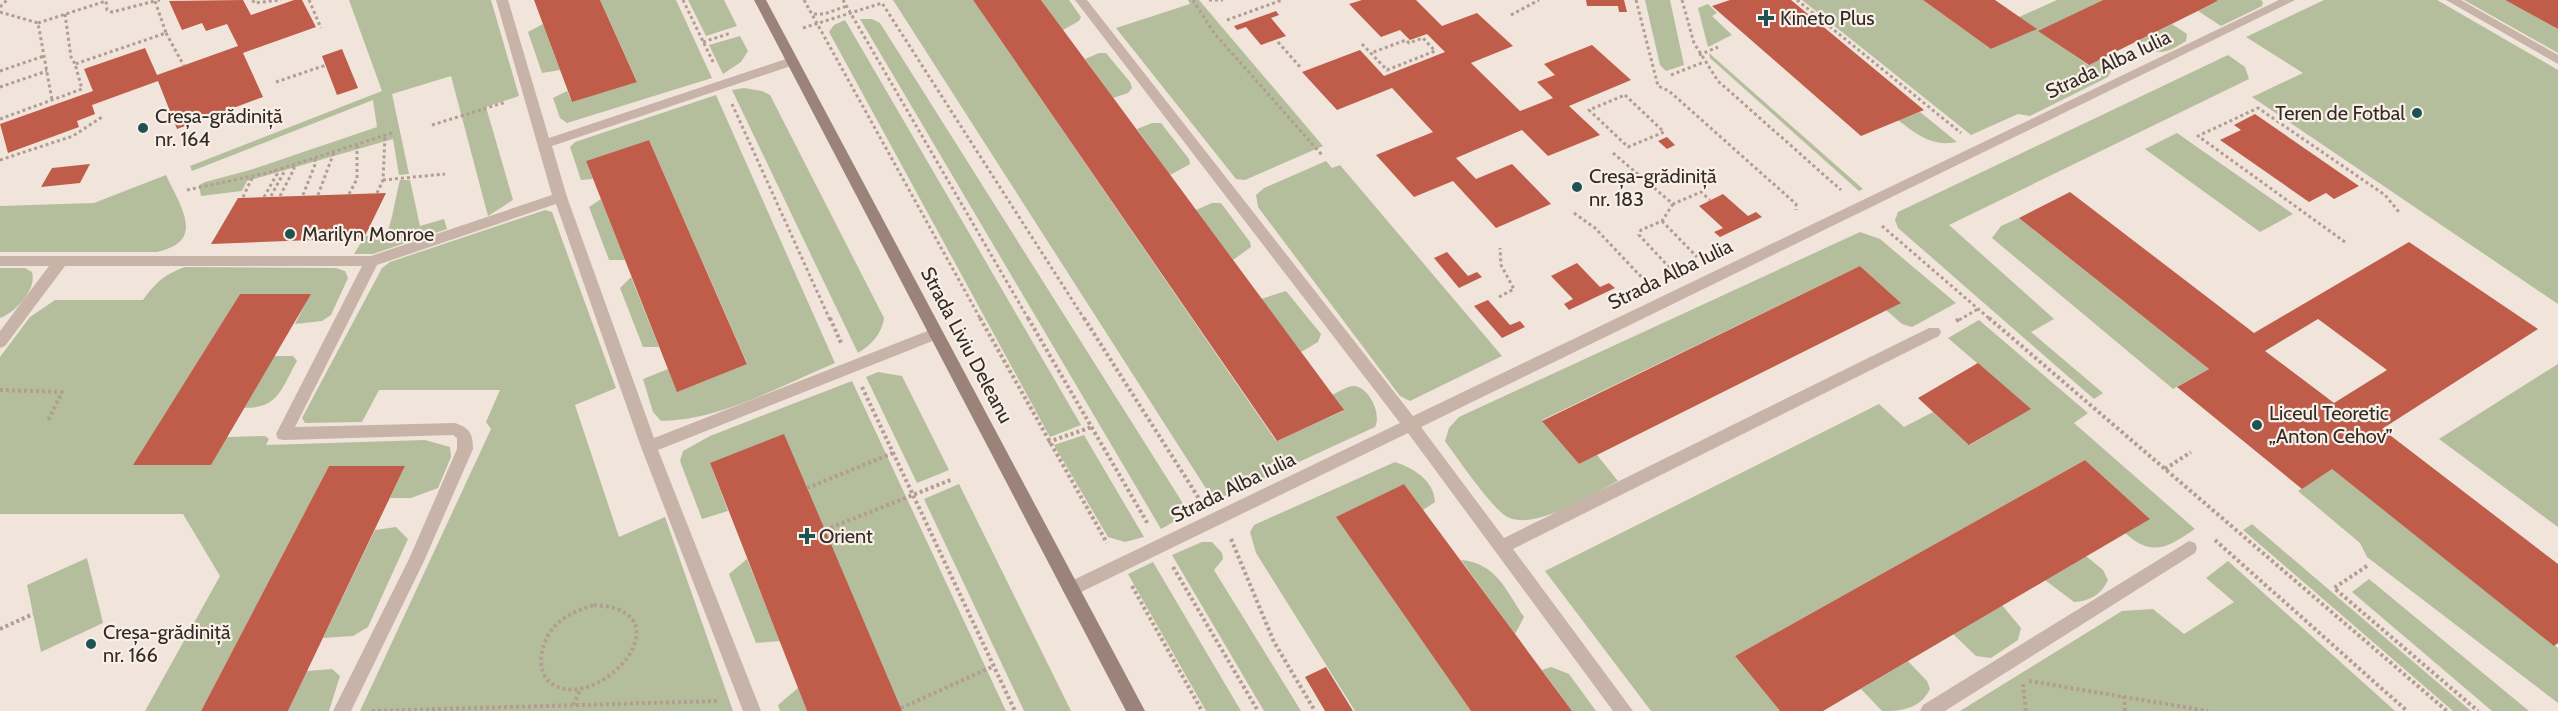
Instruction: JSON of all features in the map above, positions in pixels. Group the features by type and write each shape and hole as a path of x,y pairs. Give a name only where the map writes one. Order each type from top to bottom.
{"main road":[{"name":"Strada Liviu Deleanu","path":"760,0 1136,711"}],"lane":[{"path":"502,0 560,197 649,447 750,705"},
{"path":"1081,0 1410,424 1624,711"},
{"name":"Strada Alba Iulia","path":"1071,589 1664,300 2289,0"},
{"path":"2452,0 2558,60"},
{"path":"544,144 793,61"},
{"path":"0,261 372,261 560,197"},
{"path":"0,342 62,260"},
{"path":"342,711 416,561 465,449 465,435 454,429 284,434 372,261"},
{"path":"1502,547 1934,332"},
{"path":"649,447 853,369 935,334"},
{"path":"1929,711 2189,548"}],"path":[{"path":"0,6 7,0"},
{"path":"0,12 38,23 107,0 107,10 112,12 158,1 166,33 184,66"},
{"path":"253,0 254,3 281,0"},
{"path":"309,0 321,28"},
{"path":"683,0 853,369 1015,711"},
{"path":"804,0 819,23 1048,442 1202,711"},
{"path":"843,0 1257,711"},
{"path":"1193,0 1214,33 1322,155"},
{"path":"1209,0 1216,2 1223,0"},
{"path":"1227,20 1282,0"},
{"path":"1511,15 1539,0"},
{"path":"1636,0 1658,86 1669,91 1796,204 1798,208 1794,212"},
{"path":"1682,0 1699,54 1704,62 1732,95 1842,192"},
{"path":"1797,0 1980,148"},
{"path":"779,36 882,3 1213,520 1231,540 1274,642 1315,711"},
{"path":"814,14 824,14 847,6"},
{"path":"0,119 82,90 71,57 65,14"},
{"path":"38,23 52,100"},
{"path":"75,64 166,33"},
{"path":"703,42 731,33"},
{"path":"1362,44 1387,70 1435,51 1423,38 1409,43 1406,40 1371,53"},
{"path":"1278,42 1300,67"},
{"path":"1699,54 1718,47"},
{"path":"0,71 44,56"},
{"path":"1671,75 1704,62"},
{"path":"276,82 326,65"},
{"path":"0,87 47,71"},
{"path":"432,125 530,95"},
{"path":"1625,95 1641,110 1664,132 1628,147 1589,110 1625,95"},
{"path":"2345,242 2198,136 2258,108 2385,195 2399,212"},
{"path":"0,160 73,136 102,117"},
{"path":"188,190 283,168 392,133"},
{"path":"377,193 383,180 385,135"},
{"path":"349,194 357,179 357,144"},
{"path":"318,195 334,152"},
{"path":"1613,153 1673,204"},
{"path":"303,195 316,162 314,158"},
{"path":"280,196 294,169 293,164"},
{"path":"271,196 284,172 283,168"},
{"path":"264,197 277,174 274,170"},
{"path":"383,180 445,174"},
{"path":"243,198 253,176"},
{"path":"1676,268 1669,267 1639,235 1641,230 1662,221 1673,204 1701,192 1710,200"},
{"path":"1574,213 1595,228 1664,300"},
{"path":"1662,221 1697,257"},
{"path":"1882,226 2447,711"},
{"path":"1499,297 1514,289 1501,265 1500,248"},
{"path":"1686,262 1708,252"},
{"path":"0,390 62,392 48,421"},
{"path":"1048,442 1092,427"},
{"path":"2165,469 2191,452"},
{"path":"807,488 893,453"},
{"path":"825,530 953,479"},
{"path":"2209,535 2407,711"},
{"path":"2367,567 2334,588 2478,711"},
{"path":"573,705 580,689 604,681 619,671 630,657 636,643 637,629 632,618 622,609 609,605 594,605 578,610 557,623 543,642 539,656 540,669 546,680 557,687 580,689"},
{"path":"0,629 33,614"},
{"path":"900,708 994,666"},
{"path":"2022,680 2208,709 2208,711"},
{"path":"2124,696 2125,711"},
{"path":"368,711 573,705 750,705"}],"green space":[{"path":"349,0 491,0 519,96 486,107 513,200 488,216 451,76 392,94 409,174 399,175 393,139 247,181 242,191 201,196 199,185 205,182 250,170 377,127 373,100 192,171 190,166 382,91"},
{"path":"600,0 676,0 712,78 567,123 560,118 553,98 567,91 572,102 637,81"},
{"path":"688,0 724,0 737,26 706,36"},
{"path":"893,0 973,0 1276,441 1343,411 1332,395 1351,386 1365,391 1373,402 1377,415 1375,427 1214,501"},
{"path":"1041,0 1069,0 1081,17 1079,21 1063,30"},
{"path":"1188,0 1199,0 1323,146 1245,180 1236,179 1116,28 1190,4"},
{"path":"1645,0 1670,0 1684,65 1666,71 1660,65"},
{"path":"1802,0 1923,0 1991,49 2036,29 2019,17 2057,0 2103,0 2039,31 2088,65 2103,58 2112,70 2108,77 2030,116 2018,114 1971,135"},
{"path":"2215,0 2261,0 2263,2 2262,6 2221,26 2198,11 2217,2"},
{"path":"2324,0 2437,0 2558,70 2558,304 2252,97 2303,73 2246,37"},
{"path":"2464,0 2505,0 2558,29 2558,53"},
{"path":"1708,4 1717,13 1712,16 1732,35 1708,47 1698,8"},
{"path":"860,19 872,19 880,23 1184,505 1179,517 1170,524 1161,529"},
{"path":"845,20 1081,425 1050,437 829,32 834,25"},
{"path":"543,24 560,70 542,73 528,32"},
{"path":"2172,24 2187,34 2186,41 2172,49 2155,52 2136,42"},
{"path":"740,36 748,51 741,62 723,74 709,45"},
{"path":"1099,53 1106,53 1130,82 1132,88 1128,93 1113,98 1085,59"},
{"path":"1709,53 1863,189 1859,191 1710,58"},
{"path":"2228,55 2245,67 2249,79 1949,225 2054,319 2031,332 2103,393 2094,399 1898,228 1895,220 1898,212"},
{"path":"744,88 770,95 884,318 875,338 858,353 732,90"},
{"path":"716,95 835,363 728,408 706,415 661,421 653,412 643,379 668,369 677,391 747,363 649,140 586,161 593,179 581,180 570,147 575,142"},
{"path":"1920,112 1957,142 1933,141 1919,135 1898,120"},
{"path":"1152,123 1161,123 1189,159 1190,164 1170,175 1137,129"},
{"path":"2177,133 2293,214 2260,232 2145,149"},
{"path":"1326,161 1332,168 1340,165 1502,356 1410,401 1400,396 1258,207 1256,195 1264,188"},
{"path":"166,175 186,221 186,231 181,240 172,247 157,252 0,252 0,206 94,203"},
{"path":"400,180 410,180 420,226 444,219 447,229 373,254 354,254 365,236 386,236"},
{"path":"601,199 625,260 609,260 589,207"},
{"path":"1212,203 1221,203 1250,242 1251,247 1233,260 1196,210"},
{"path":"545,210 552,212 616,388 575,405 619,537 665,517 733,711 360,711 491,429 486,422 500,390 379,390 362,422 305,423 302,418 382,268 390,262"},
{"path":"2019,218 2209,369 2173,389 1992,238 2001,226"},
{"path":"1860,232 1880,239 1956,303 1912,327 1902,324 1886,310 1900,302 1860,266 1542,420 1579,464 1597,455 1618,481 1577,503 1544,516 1528,520 1514,519 1503,514 1481,490 1445,441 1449,428 1459,417"},
{"path":"185,267 336,268 345,271 348,278 331,315 322,321 295,324 310,294 240,294 134,465 211,465 227,437 265,436 269,439 266,445 425,440 450,447 451,457 438,488 411,498 390,498 405,466 329,466 201,711 145,711 220,576 183,514 0,514 0,357 30,317 55,300 143,300 161,280"},
{"path":"0,268 25,268 32,272 33,279 24,299 12,311 0,318"},
{"path":"631,277 659,347 643,347 620,288"},
{"path":"1286,291 1321,334 1318,342 1301,352 1261,299"},
{"path":"1979,320 2088,413 2074,423 2195,529 2177,541 2160,547 2152,547 2135,541 2125,533 2149,518 2085,460 1735,656 1780,711 1651,711 1545,571 1879,404 1904,427 1933,412 1970,445 2030,409 1948,338"},
{"path":"274,356 293,356 297,361 278,395 272,401 265,405 244,408"},
{"path":"2558,364 2558,527 2439,439"},
{"path":"878,372 902,376 949,470 917,483 866,377"},
{"path":"852,381 1006,711 902,711 710,463 728,511 702,519 680,461 683,451 710,436"},
{"path":"1084,435 1144,537 1125,542 1108,537 1054,445"},
{"path":"1395,462 1415,471 1427,481 1434,494 1435,502 1423,510 1404,484 1337,517 1471,711 1355,711 1256,553 1250,532 1254,525"},
{"path":"2332,469 2558,648 2558,703 2367,557 2360,543 2298,491"},
{"path":"959,484 1071,711 1024,711 924,499"},
{"path":"2252,524 2471,711 2453,711 2243,530"},
{"path":"396,527 408,539 368,627 353,636 323,638 375,530"},
{"path":"1202,542 1212,542 1222,553 1223,559 1214,570 1301,711 1264,711 1172,555"},
{"path":"2086,556 2103,570 2108,580 2102,590 2094,596 2074,602 2045,580"},
{"path":"87,558 103,623 41,652 27,585"},
{"path":"747,559 780,641 756,643 729,574"},
{"path":"1461,560 1483,566 1492,572 1505,588 1524,617 1515,634"},
{"path":"2228,561 2395,711 1960,711 2122,611 2153,609 2184,634 2234,602 2206,578"},
{"path":"1153,562 1241,711 1206,711 1128,574"},
{"path":"2369,579 2529,711 2492,711 2352,592"},
{"path":"2002,605 2021,628 2018,640 1991,658 1976,656 1953,634"},
{"path":"1908,661 1927,681 1930,689 1921,701 1910,708 1882,711 1861,689"},
{"path":"1551,667 1569,674 1596,711 1572,711 1542,670"},
{"path":"332,669 340,676 329,711 288,711 307,671"},
{"path":"798,688 807,711 780,711 778,705"}],"building":[{"path":"243,0 251,15 294,0 302,0 316,27 243,53 263,97 177,129 158,81 92,105 95,114 77,121 79,127 8,153 0,124 93,91 84,69 145,48 157,75 238,46 227,24 206,31 202,23 182,30 169,1"},
{"path":"534,0 600,0 637,82 572,102"},
{"path":"973,0 1041,0 1344,410 1277,441"},
{"path":"1362,0 1416,0 1442,26 1477,13 1513,46 1471,63 1520,111 1553,98 1537,82 1555,75 1544,64 1592,45 1631,80 1569,106 1600,135 1548,156 1522,130 1456,158 1476,179 1512,164 1551,204 1496,228 1453,181 1414,197 1376,155 1433,132 1392,88 1337,110 1302,72 1360,50 1384,76 1445,52 1427,34 1410,40 1400,30 1381,37 1349,4"},
{"path":"1586,0 1624,0 1627,12 1619,12 1618,6 1587,6"},
{"path":"1730,0 1791,0 1924,110 1861,136 1712,6"},
{"path":"1923,0 1995,0 2037,29 1991,49"},
{"path":"2103,0 2218,1 2089,65 2038,31"},
{"path":"2505,0 2558,0 2558,29"},
{"path":"1276,11 1279,15 1271,18 1286,36 1261,45 1246,27 1237,30 1234,26"},
{"path":"342,49 358,88 337,95 322,56"},
{"path":"2255,114 2359,186 2334,199 2326,193 2309,202 2220,140 2241,130 2234,125"},
{"path":"1667,137 1675,145 1667,149 1658,141"},
{"path":"649,140 747,364 677,392 586,161"},
{"path":"90,164 80,183 41,187 52,168"},
{"path":"2070,192 2254,333 2409,242 2538,329 2382,429 2558,564 2558,643 2554,646 2332,469 2302,489 2177,387 2209,369 2019,218","holes":["2318,319 2387,370 2334,403 2265,351"]},
{"path":"386,193 364,238 211,244 238,198"},
{"path":"1723,194 1748,216 1756,212 1762,217 1720,237 1714,232 1723,228 1699,206"},
{"path":"1447,252 1468,276 1477,272 1482,277 1459,288 1434,258"},
{"path":"1577,263 1600,287 1609,283 1615,288 1569,310 1564,304 1573,299 1551,276"},
{"path":"1860,266 1901,303 1579,464 1542,421"},
{"path":"240,294 311,294 211,465 133,465"},
{"path":"1488,300 1510,325 1520,321 1525,327 1502,338 1474,306"},
{"path":"1978,363 2031,409 1969,445 1918,398"},
{"path":"784,434 902,711 807,711 710,463"},
{"path":"2085,460 2150,519 1823,711 1780,711 1735,656"},
{"path":"329,466 405,466 288,711 201,711"},
{"path":"1404,484 1572,711 1471,711 1336,517"},
{"path":"1326,667 1353,711 1325,711 1305,677"}],"place":[{"name":"Kineto Plus","path":"1766,18"},
{"name":"Teren de Fotbal","path":"2417,113"},
{"name":"Creșa-grădiniță nr. 164","path":"143,128"},
{"name":"Creșa-grădiniță nr. 183","path":"1577,187"},
{"name":"Marilyn Monroe","path":"290,234"},
{"name":"Liceul Teoretic „Anton Cehov”","path":"2257,425"},
{"name":"Orient","path":"807,536"},
{"name":"Creșa-grădiniță nr. 166","path":"91,644"}]}
